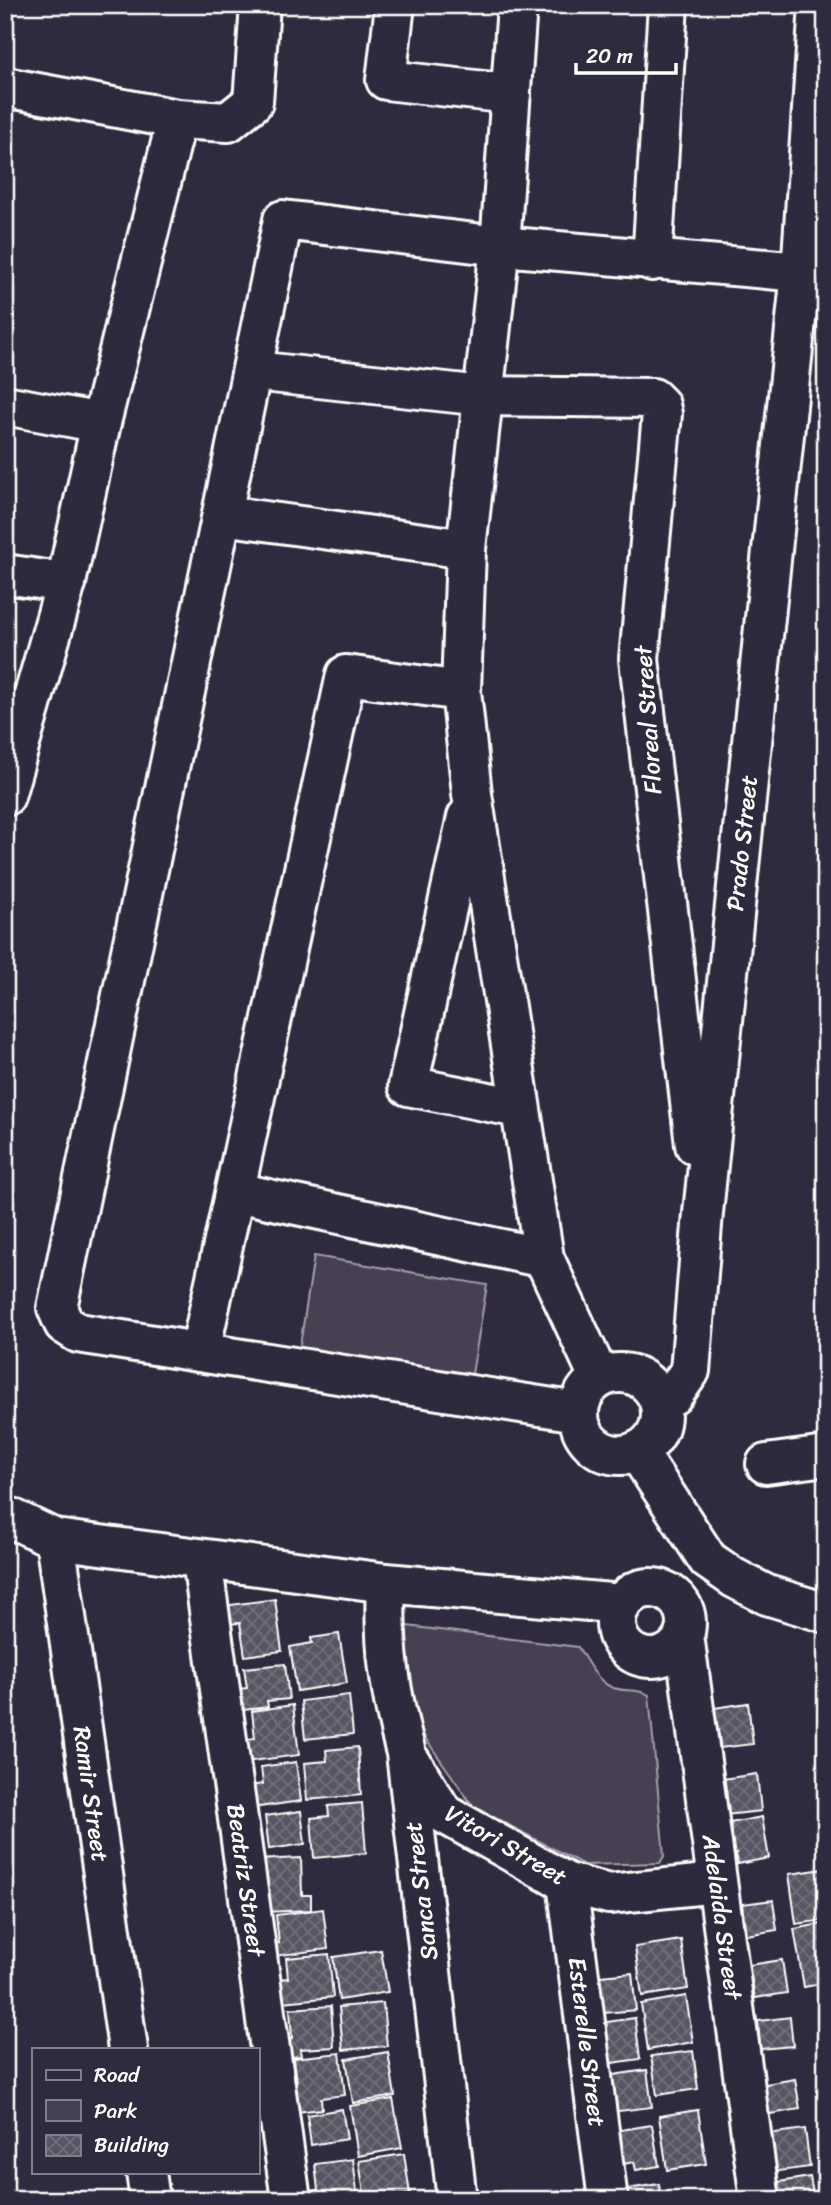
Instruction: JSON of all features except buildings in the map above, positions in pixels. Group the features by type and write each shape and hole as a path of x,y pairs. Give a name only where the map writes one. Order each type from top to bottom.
{"street":[{"path":"5,87 177,119 229,122 253,102 260,5"},
{"path":"395,5 386,80 511,94"},
{"path":"517,5 500,246 466,549 461,691 472,794 544,1258 599,1377"},
{"path":"652,261 668,5"},
{"name":"Prado Street","path":"659,1401 673,1395 690,1371 703,1213 801,272 819,5"},
{"path":"5,796 66,583 101,423 177,119"},
{"path":"578,1412 78,1332 64,1324 57,1308 284,220 500,246 801,272"},
{"name":"Floreal Street","path":"254,371 483,396 653,398 660,405 662,414 639,659 703,1213"},
{"path":"5,405 101,423"},
{"path":"222,515 466,549"},
{"path":"5,574 66,583"},
{"path":"200,1352 346,675 461,691"},
{"path":"472,794 408,1086 519,1108"},
{"path":"236,1192 544,1258"},
{"path":"613,1372 642,1378 653,1388 659,1401 661,1416 658,1430 649,1443 637,1451 622,1455 607,1454 585,1438 578,1412 588,1386 599,1377 613,1372"},
{"path":"637,1451 708,1560 734,1578 767,1595 826,1613"},
{"path":"766,1464 826,1456"},
{"path":"9,1527 55,1539 202,1560 386,1583 622,1604"},
{"name":"Ramir Street","path":"55,1539 128,2048"},
{"name":"Beatriz Street","path":"202,1560 291,2200"},
{"path":"680,1617 653,1588 636,1592 622,1604 617,1615 620,1638 636,1654 647,1658 670,1653 680,1617 708,1560"},
{"name":"Sanca Street","path":"386,1583 384,1636 393,1706 406,1753 457,2200"},
{"name":"Adelaida Street","path":"680,1617 760,2200"},
{"name":"Vitori Street","path":"406,1753 443,1814 567,1883 609,1894 717,1883"},
{"name":"Esterelle Street","path":"567,1883 608,2200"},
{"path":"146,2174 150,2200"}],"green space":[{"path":"314,1256 487,1285 470,1386 298,1358"},
{"path":"407,1626 578,1647 592,1670 606,1684 616,1689 639,1691 649,1695 664,1856 660,1863 584,1865 473,1806 425,1738 413,1706 403,1635"}]}
